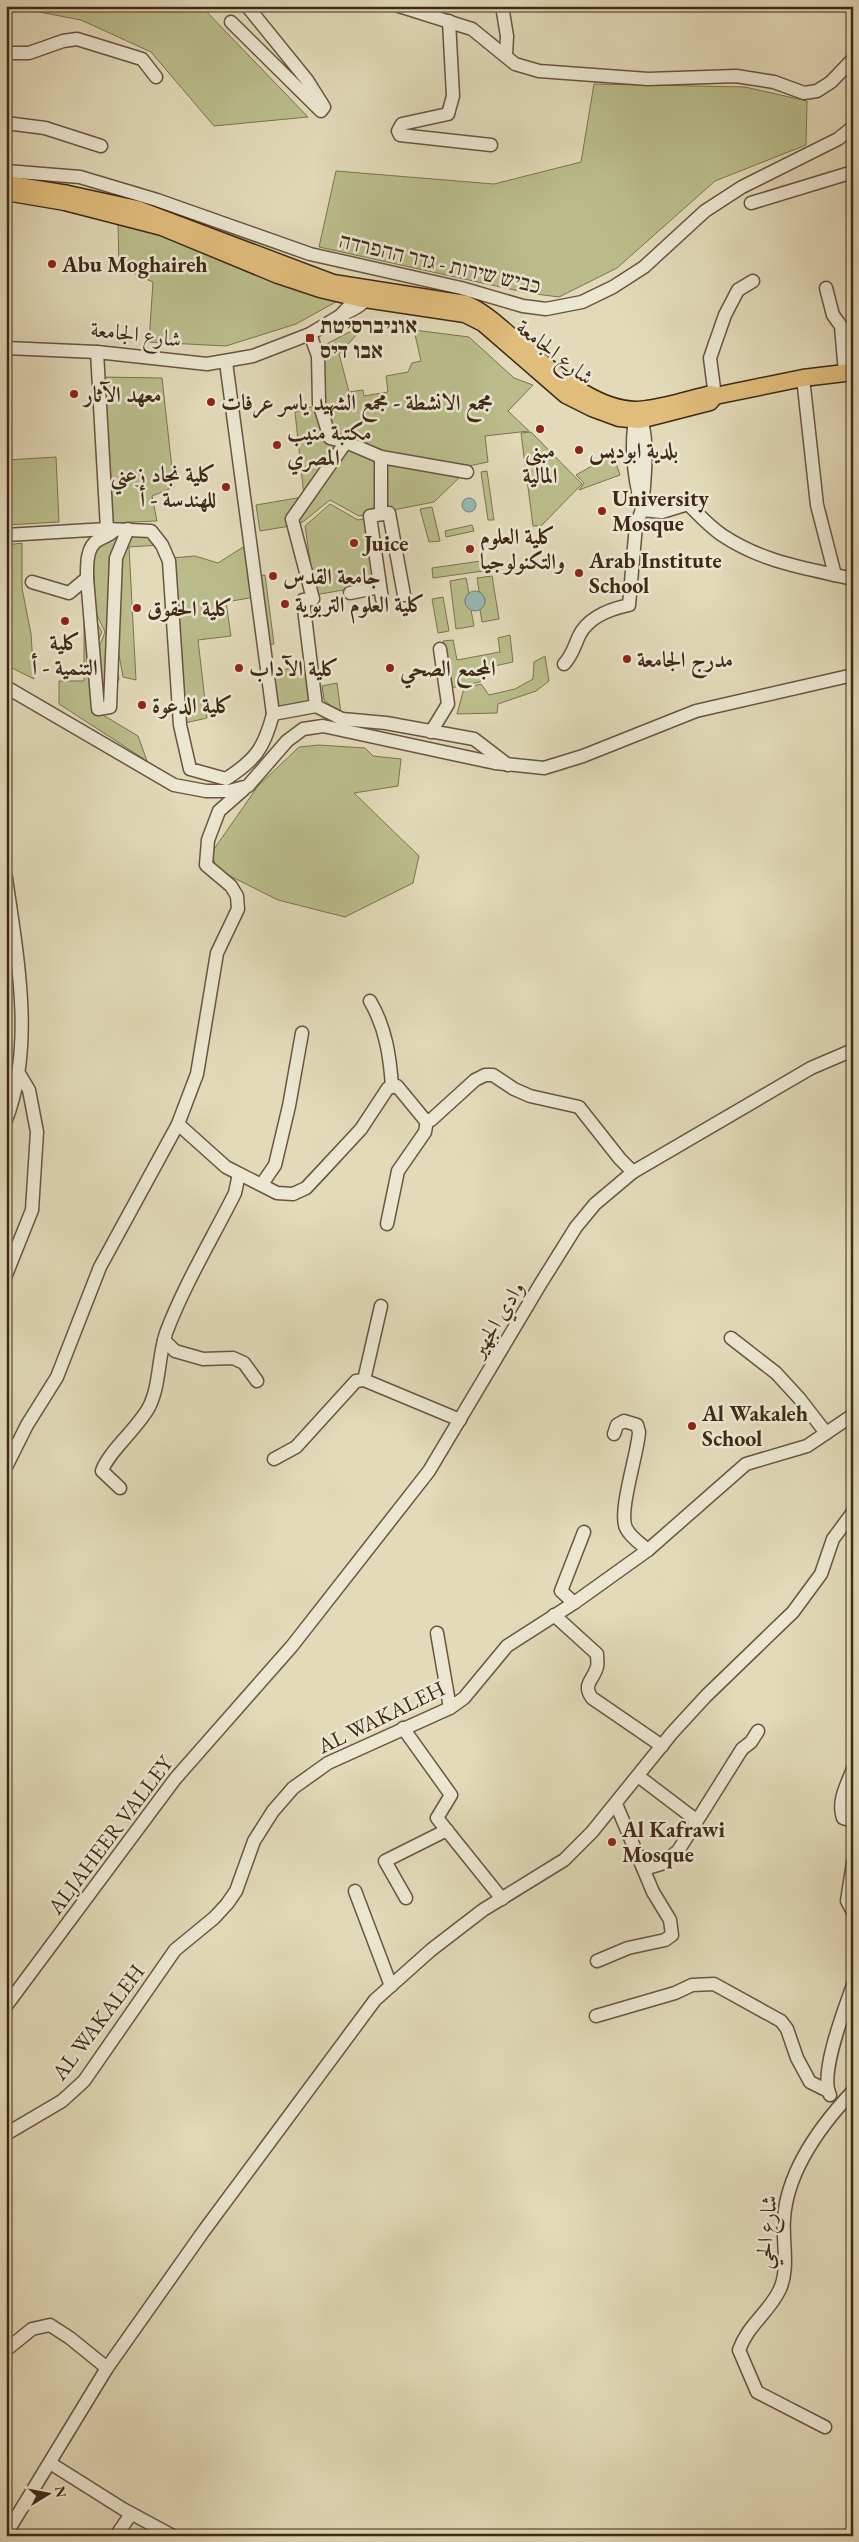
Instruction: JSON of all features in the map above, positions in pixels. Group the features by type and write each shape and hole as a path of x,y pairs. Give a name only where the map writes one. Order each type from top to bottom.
{"main road":[{"path":"6,184 68,194 136,209 365,295"},
{"path":"6,192 84,207 162,227 278,275 365,295"},
{"name":"شارع الجامعة","path":"365,295 465,314 483,323 566,395 592,408 620,418 710,402 715,396 803,378 849,373"}],"street":[{"path":"231,22 321,111 324,107 308,80 247,6"},
{"path":"399,6 472,29 515,64 539,72 648,79 736,76 774,82 804,93 817,91 831,82 853,59"},
{"path":"502,6 507,36 506,56"},
{"path":"449,21 453,96 448,114 402,124 398,131 400,134 491,145"},
{"path":"6,53 29,53 63,41 77,39 142,59 156,77"},
{"path":"6,123 45,128 101,146"},
{"name":"כביש שירות - גדר ההפרדה","path":"6,172 80,177 157,200 310,254 461,288 523,306 546,309 582,302 612,287 644,267 705,211 742,187 838,138 853,127"},
{"path":"751,203 853,172"},
{"path":"715,396 710,358 725,315 738,290 753,281"},
{"path":"826,288 833,315 841,326 849,373"},
{"name":"شارع الجامعة","path":"6,348 97,352 186,363 226,362 253,356 310,334 358,307 365,295"},
{"path":"310,334 318,356 319,403 330,438 346,442 381,457 467,472"},
{"path":"97,352 96,372 111,529 108,537 96,541 89,550 87,578 98,710 110,707 116,558 128,529"},
{"path":"6,534 111,529 151,530 162,545 168,561 180,725 190,769 226,779 249,764 266,738 273,714 226,362"},
{"path":"803,378 817,505 835,575"},
{"path":"564,664 570,658 583,630 594,619 606,612 629,605 636,525 642,510 633,452 632,431 638,416"},
{"path":"316,706 303,600 313,599 292,520 346,442"},
{"path":"381,457 381,514"},
{"path":"642,510 662,512 688,504 721,534 745,549 793,568 853,579"},
{"path":"350,593 381,593 370,516 389,513 404,595"},
{"path":"32,582 70,593 87,578"},
{"path":"431,732 448,704 440,649"},
{"path":"6,1467 27,1425 57,1378 100,1267 178,1124 197,1074 217,953 238,909 237,896 231,886 206,865 208,840 219,811 248,786 287,742 303,729 323,726 508,765 544,768 601,749 696,711 853,675"},
{"path":"6,688 174,785 206,791 229,791 248,786"},
{"path":"273,714 316,706 342,719 386,723 474,739 508,765"},
{"path":"6,878 20,974 20,1075 6,1120"},
{"path":"6,975 20,974"},
{"path":"370,1001 380,1018 386,1037 392,1087"},
{"path":"262,1184 275,1165 290,1106 302,1033"},
{"name":"وادي الجهير","path":"249,1692 292,1646 360,1562 429,1471 576,1227 595,1204 632,1172 811,1068 853,1050"},
{"path":"6,1275 32,1210 37,1132 29,1090 20,1075"},
{"path":"427,1120 431,1120 475,1080 485,1075 493,1075 514,1089 530,1096 579,1107 632,1172"},
{"path":"178,1124 226,1167 277,1193 293,1194 306,1188 361,1129 388,1088 397,1086 427,1120"},
{"path":"387,1224 398,1171 425,1132 427,1120"},
{"path":"120,1488 102,1470 105,1462 130,1434 150,1406 158,1377 160,1352 174,1313 235,1193 239,1174"},
{"path":"364,1380 381,1306"},
{"path":"731,1338 776,1373 799,1398 826,1433"},
{"path":"164,1340 175,1351 203,1359 233,1358 244,1363 258,1381"},
{"path":"274,1459 296,1447 356,1381 364,1380 460,1420"},
{"name":"AL WAKALEH","path":"6,2134 62,2101 84,2081 175,1950 214,1918 227,1904 236,1891 254,1841 273,1811 293,1788 328,1763 450,1708 464,1698 507,1646 574,1603 648,1550 746,1464 807,1446 853,1415"},
{"path":"614,1434 617,1425 624,1421 637,1425 639,1432 626,1506 625,1526 632,1538 648,1550"},
{"path":"6,2534 107,2368 202,2232 375,2000 431,1950 483,1910 564,1860 616,1804 662,1746 706,1696 793,1612 822,1574 833,1539 853,1512"},
{"path":"574,1603 561,1591 584,1532"},
{"path":"554,1615 597,1654 597,1668 587,1684 587,1692 592,1698 662,1746"},
{"path":"437,1633 450,1708"},
{"name":"ALJAHEER VALLEY","path":"6,2006 175,1779 249,1692"},
{"path":"403,1728 451,1795 437,1818 502,1899"},
{"path":"644,1869 661,1864 678,1850 742,1750 751,1742 758,1731"},
{"path":"853,1769 843,1796 841,1811 843,1818 853,1821"},
{"path":"638,1776 696,1820"},
{"path":"597,1961 628,1948 665,1940 672,1935 670,1920 653,1892 616,1804"},
{"path":"406,1898 385,1861 447,1830"},
{"path":"853,1863 850,1871 847,1901 853,1912"},
{"path":"354,1890 391,1986"},
{"path":"596,2016 674,1993 692,1985 714,1984 781,2021 810,2082 828,2091"},
{"path":"843,2102 830,2095 826,2085 834,2039 853,1985"},
{"name":"شارع الحي","path":"825,2427 757,2392 739,2350 744,2334 780,2290 784,2266 784,2219 788,2191 809,2148 853,2091"},
{"path":"6,2350 32,2329 50,2325 70,2338 107,2368"},
{"path":"50,2463 131,2514 173,2536"},
{"path":"116,2536 131,2514"}],"green space":[{"path":"8,6 201,6 308,117 214,126 151,52 81,20"},
{"path":"594,84 745,87 807,101 806,145 715,181 617,268 559,297 528,293 319,247 336,171 494,184 581,162"},
{"path":"118,222 223,252 343,298 296,324 226,346 149,342 153,282 119,267"},
{"path":"414,330 469,337 514,378 533,385 508,411 529,431 485,436 488,462 464,467 381,452 334,433 323,390 321,368 323,346 349,332 359,332 339,354 349,392 363,390 364,396 388,392 386,376 408,372 412,363 421,361"},
{"path":"101,377 162,378 174,487 152,496 157,521 111,523"},
{"path":"317,405 329,440 343,443 304,496 295,412"},
{"path":"531,432 582,484 541,526 533,526 521,433"},
{"path":"347,444 378,458 378,512 359,516 330,500 304,521 296,525"},
{"path":"613,454 620,475 579,490 584,483 576,475"},
{"path":"56,457 59,522 6,525 6,460"},
{"path":"383,462 462,475 434,502 383,512"},
{"path":"487,471 494,520 488,520 481,472"},
{"path":"303,497 290,526 260,531 256,505"},
{"path":"330,504 358,520 368,518 377,584 315,595 305,526"},
{"path":"432,507 440,541 429,542 420,509"},
{"path":"472,525 474,531 446,537 445,531"},
{"path":"126,531 111,635 119,679 108,705 100,707 95,658 105,632 95,611 92,550"},
{"path":"129,531 150,532 160,545 129,547 136,680 123,677 115,633 118,558"},
{"path":"22,543 22,588 31,634 34,679 6,665 6,545"},
{"path":"248,544 255,597 226,602 231,636 198,640 207,718 185,723 171,558 195,556 218,563"},
{"path":"481,561 483,571 433,578 432,568"},
{"path":"265,575 274,644 266,645 257,576"},
{"path":"492,576 499,619 482,622 480,610 485,600 479,591 477,578"},
{"path":"466,578 469,593 465,602 471,610 474,626 456,629 450,581"},
{"path":"443,597 449,631 438,633 432,599"},
{"path":"84,600 102,632 91,656 98,712 138,736 147,761 59,704 59,681 84,681"},
{"path":"510,635 513,662 485,668 480,682 450,688 443,641 453,640 457,660 500,652 498,638"},
{"path":"545,656 549,681 536,691 498,704 497,713 457,714 464,688 481,684 489,695 515,689 533,679 534,662"},
{"path":"307,665 312,703 277,709 272,672"},
{"path":"337,683 341,714 324,700 322,686"},
{"path":"319,745 365,748 373,756 401,759 398,786 354,793 419,856 413,883 345,917 278,900 216,869 212,852 258,786 299,747"}],"water":[{"path":"466,498 472,498 476,505 472,512 466,512 462,508 462,502"},
{"path":"475,591 482,594 485,601 482,608 475,611 468,608 465,601 468,594"}],"place":[{"name":"Abu Moghaireh","path":"52,264"},
{"name":"אוניברסיטת אבו דיס","path":"310,338"},
{"name":"معهد الآثار","path":"74,394"},
{"name":"مجمع الانشطة - مجمع الشهيد ياسر عرفات","path":"211,402"},
{"name":"مبنى المالية","path":"540,429"},
{"name":"مكتبة منيب المصري","path":"277,445"},
{"name":"بلدية ابوديس","path":"579,450"},
{"name":"كلية نجاد زعني للهندسة - أ","path":"226,487"},
{"name":"University Mosque","path":"602,511"},
{"name":"Juice","path":"354,543"},
{"name":"كلية العلوم والتكنولوجيا","path":"470,549"},
{"name":"Arab Institute School","path":"579,573"},
{"name":"جامعة القدس","path":"273,576"},
{"name":"كلية العلوم التربوية","path":"285,604"},
{"name":"كلية الحقوق","path":"137,608"},
{"name":"كلية التنمية - أ","path":"65,621"},
{"name":"مدرج الجامعة","path":"627,659"},
{"name":"كلية الآداب","path":"239,668"},
{"name":"المجمع الصحي","path":"390,668"},
{"name":"كلية الدعوة","path":"142,705"},
{"name":"Al Wakaleh School","path":"692,1426"},
{"name":"Al Kafrawi Mosque","path":"612,1842"}]}
